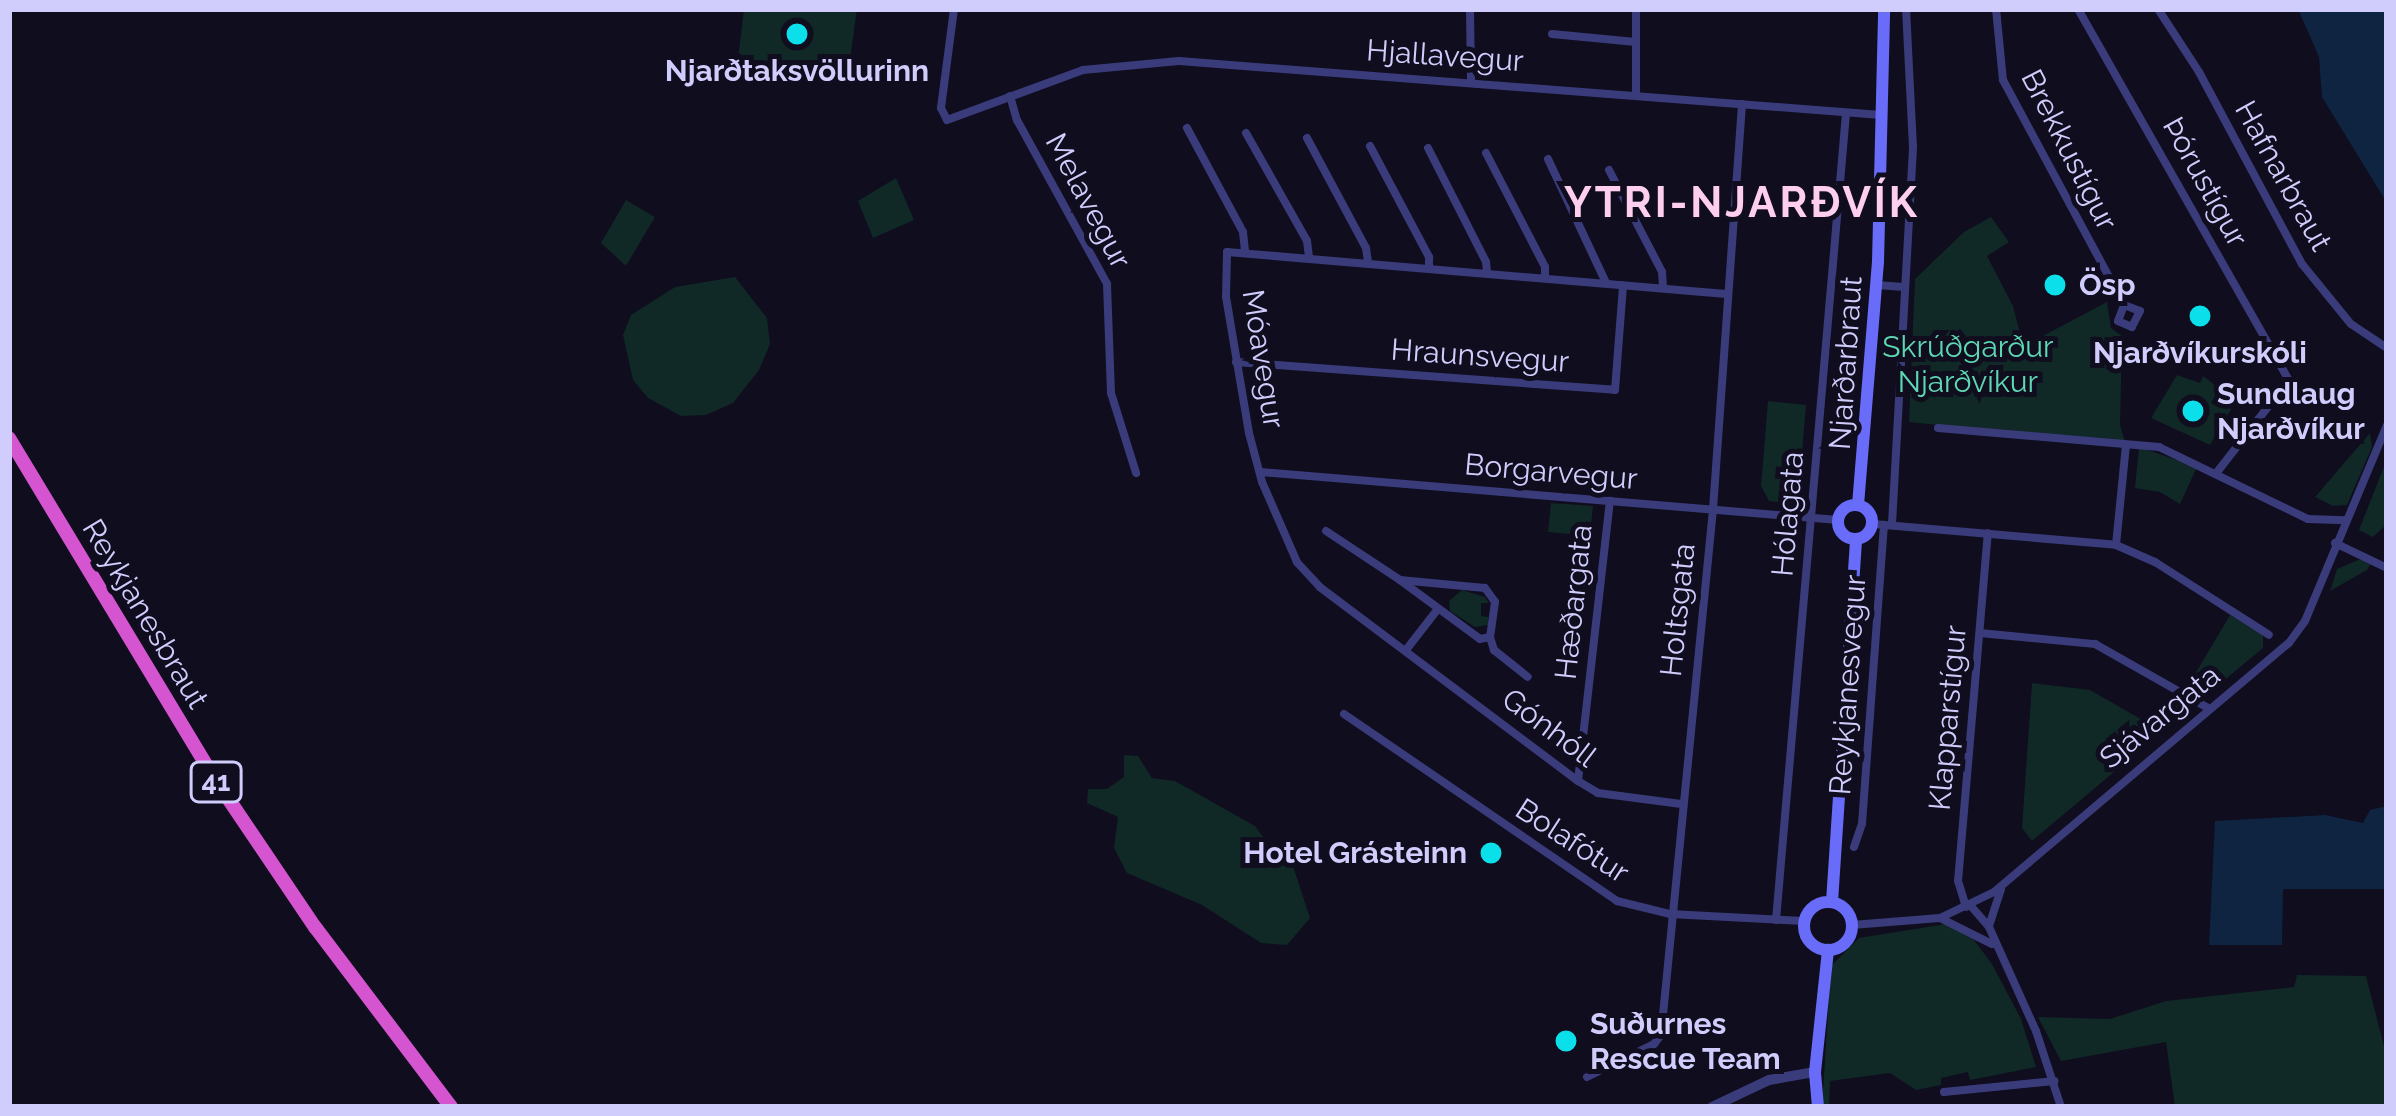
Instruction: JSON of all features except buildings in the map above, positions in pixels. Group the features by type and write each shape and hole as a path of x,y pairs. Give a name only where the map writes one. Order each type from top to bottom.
{"highway":[{"name":"Reykjanesbraut","path":"9,438 215,779 315,927 451,1107"}],"main road":[{"name":"Njarðarbraut","path":"1858,505 1876,285 1884,9"},
{"path":"1858,505 1883,524 1856,540 1844,536 1838,520 1847,506 1858,505"},
{"path":"1832,902 1856,540"},
{"path":"1832,902 1844,907 1852,925 1848,940 1828,950 1810,941 1805,921 1818,904 1832,902"},
{"path":"1818,1107 1815,1072 1828,950"}],"street":[{"name":"Hjallavegur","path":"955,9 943,116 956,121 1010,95 1083,70 1179,61 1881,115"},
{"path":"1470,9 1472,81"},
{"path":"1636,9 1636,94"},
{"name":"Reykjanesvegur","path":"1854,847 1862,824 1913,147 1906,9"},
{"name":"Brekkustígur","path":"1996,9 2002,80 2124,305"},
{"name":"Þórustígur","path":"2078,9 2289,380 2217,472"},
{"name":"Hafnarbraut","path":"2158,9 2199,72 2317,286 2350,323 2387,348"},
{"path":"1552,34 1636,42"},
{"name":"Melavegur","path":"1010,95 1017,120 1107,284 1111,393 1136,473"},
{"name":"Holtsgata","path":"1587,1077 1658,1041 1713,509 1742,104"},
{"name":"Hólagata","path":"1776,920 1846,113"},
{"path":"1186,128 1243,232 1245,252 1726,294"},
{"path":"1246,133 1307,241 1309,257"},
{"path":"1307,138 1366,248 1368,262"},
{"path":"1370,146 1429,257 1429,267"},
{"path":"1428,148 1486,262 1486,272"},
{"path":"1486,153 1533,242 1545,278"},
{"path":"1548,159 1606,283"},
{"path":"1610,170 1661,272 1664,288"},
{"name":"Móavegur","path":"1245,252 1227,252 1226,297 1260,472"},
{"name":"Hraunsvegur","path":"1236,362 1616,390 1623,284"},
{"path":"1876,285 1904,287"},
{"name":"Sjávargata","path":"1852,925 1940,918 2004,884 2301,631 2387,425"},
{"path":"1938,428 2169,450 2308,519 2344,520"},
{"path":"2116,545 2126,445"},
{"name":"Borgarvegur","path":"1260,472 1838,520"},
{"name":"Gónhóll","path":"1260,472 1297,562 1320,587 1598,794 1682,804"},
{"name":"Hæðargata","path":"1578,781 1610,501"},
{"path":"1883,524 2116,545 2155,562 2269,635"},
{"name":"Gónhóll","path":"1326,531 1480,639 1490,637"},
{"name":"Klapparstígur","path":"1968,906 1958,881 1988,533"},
{"path":"2335,543 2387,568"},
{"name":"Gónhóll","path":"1400,580 1486,588 1495,602 1490,637 1494,650 1528,677"},
{"path":"1406,650 1437,610"},
{"path":"1980,633 2095,644 2208,708"},
{"name":"Bolafótur","path":"1344,714 1585,883 1629,905 1670,914 1805,921"},
{"path":"1985,930 2004,884"},
{"path":"1968,906 1994,945 2061,1107"},
{"path":"1940,918 1985,930"},
{"path":"1712,1107 1769,1079 1815,1072"},
{"path":"1945,1093 2054,1081"}],"green space":[{"name":"Njarðtaksvöllurinn","path":"744,9 857,9 848,74 738,59"},
{"path":"896,178 914,220 873,238 858,201"},
{"path":"626,200 655,217 626,266 601,243"},
{"name":"Skrúðgarður Njarðvíkur","path":"1991,217 2009,242 1987,256 2013,306 2021,337 2037,339 2107,302 2111,328 2122,336 2120,425 2126,445 1909,422 1915,279 1964,232"},
{"path":"735,277 767,318 770,344 759,370 733,403 706,415 681,416 648,398 633,380 623,335 631,315 675,287"},
{"name":"Sundlaug Njarðvíkur","path":"2177,375 2200,383 2203,376 2236,401 2210,445 2151,418"},
{"path":"1768,401 1806,405 1798,504 1769,501 1761,486"},
{"path":"2370,433 2372,447 2347,505 2333,506 2315,497"},
{"path":"2139,447 2197,467 2180,504 2160,492 2135,488"},
{"path":"2387,459 2387,524 2373,537 2359,530"},
{"path":"1551,503 1593,506 1590,536 1548,532"},
{"path":"2363,558 2372,562 2367,570 2330,591 2337,569"},
{"path":"1462,590 1485,597 1489,603 1481,603 1481,616 1488,617 1488,625 1475,627 1450,611 1449,601"},
{"path":"2230,615 2263,635 2263,648 2216,687 2203,688 2191,681"},
{"path":"2032,683 2090,690 2146,722 2163,710 2174,692 2196,703 2032,841 2022,828"},
{"path":"1124,755 1138,756 1152,778 1175,781 1255,826 1274,852 1291,860 1310,918 1287,945 1261,943 1202,905 1127,873 1114,848 1118,817 1087,803 1088,789 1107,789 1124,777"},
{"path":"1946,924 1974,940 1992,964 2021,1019 2036,1067 1970,1080 1968,1072 1916,1090 1890,1073 1830,1081 1829,1107 1822,1107 1831,966 1859,938"},
{"path":"2297,975 2366,976 2387,1058 2387,1107 2175,1107 2166,1042 2061,1061 2038,1017 2110,1019 2166,1001 2294,987"}],"water":[{"path":"2298,9 2387,9 2387,203 2322,97 2319,57"},
{"path":"2387,806 2387,889 2283,889 2282,945 2209,945 2215,821 2325,815 2363,823 2370,810"}],"place":[{"name":"Njarðtaksvöllurinn","path":"797,34"},
{"name":"Ösp","path":"2055,285"},
{"name":"Njarðvíkurskóli","path":"2200,316"},
{"name":"Sundlaug Njarðvíkur","path":"2193,411"},
{"name":"Hotel Grásteinn","path":"1491,853"},
{"name":"Suðurnes Rescue Team","path":"1566,1041"}],"district":[{"name":"YTRI-NJARÐVÍK","path":"1742,203"}]}
